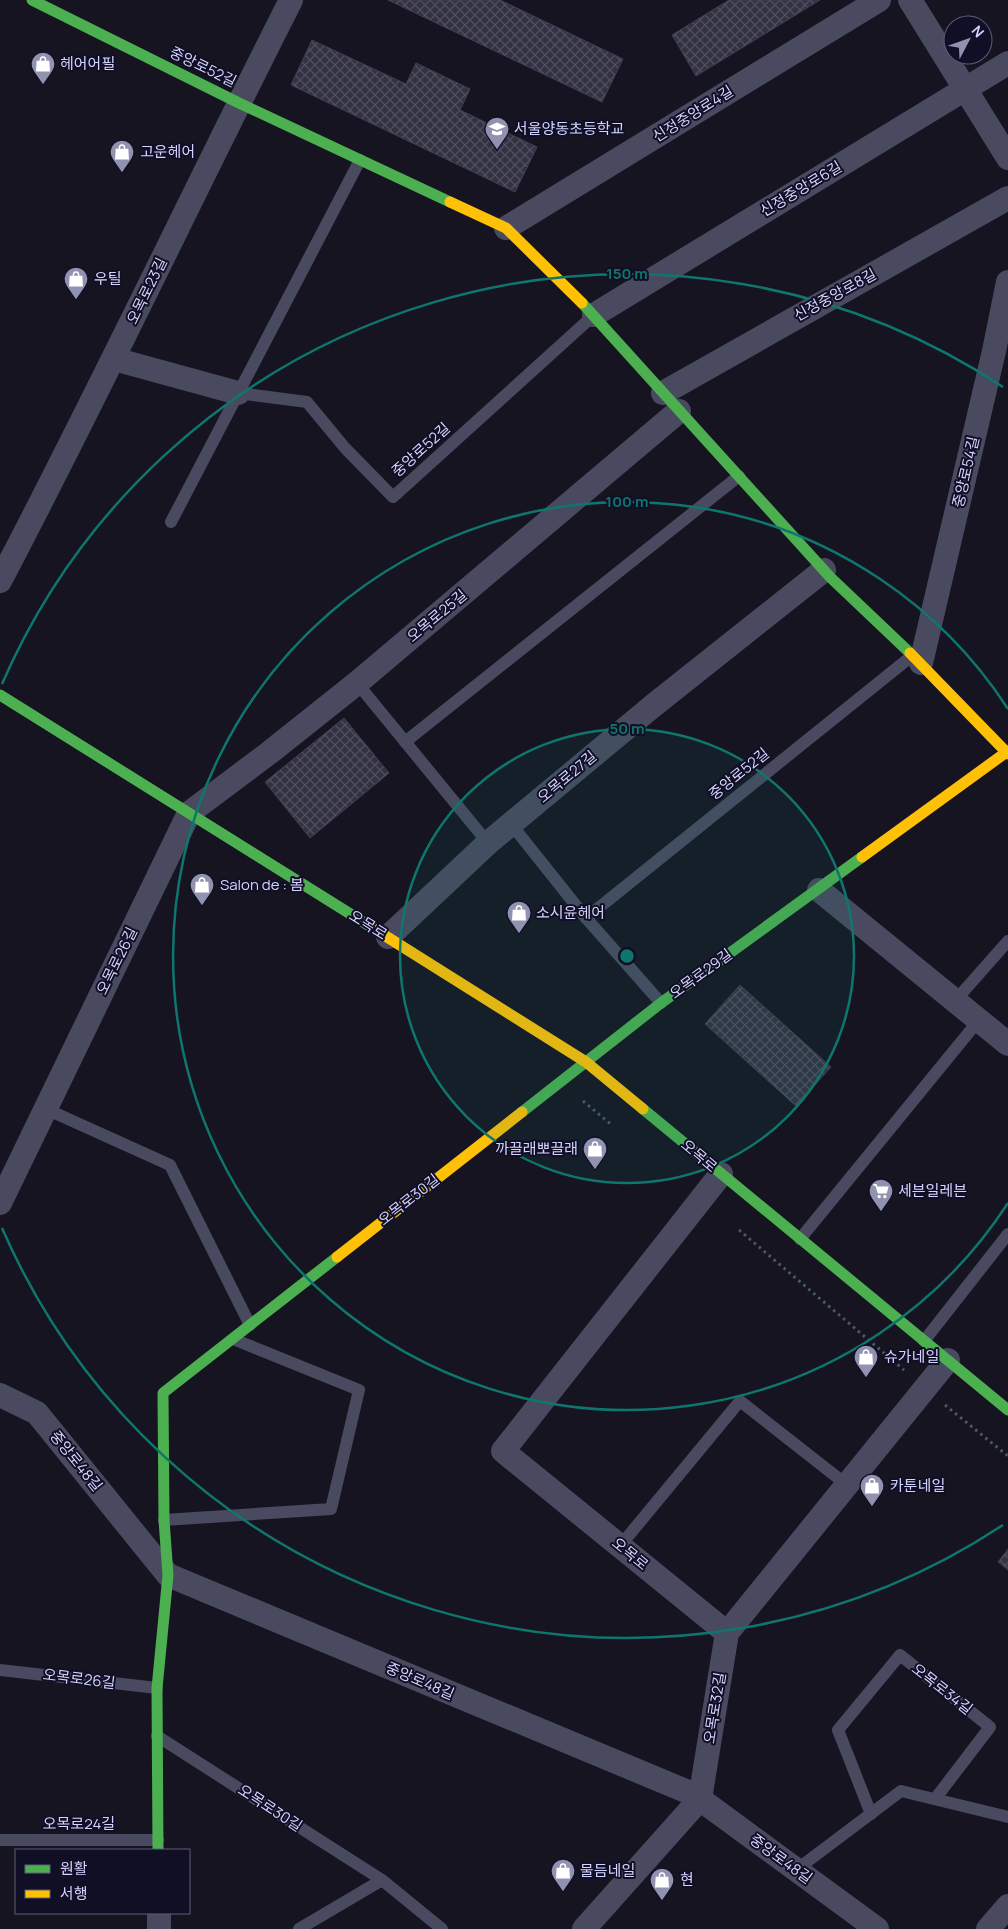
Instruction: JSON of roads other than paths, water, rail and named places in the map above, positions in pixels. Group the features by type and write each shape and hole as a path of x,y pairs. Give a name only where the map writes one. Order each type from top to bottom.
{"street":[{"name":"중앙로52길","path":"32,0 239,103 506,228 594,315 662,393 740,476 824,570 917,659 1007,752"},
{"name":"오목로23길","path":"0,581 114,359 291,0"},
{"name":"신정중앙로4길","path":"506,228 879,0"},
{"path":"910,0 1008,158"},
{"name":"신정중앙로6길","path":"594,315 1008,63"},
{"name":"신정중앙로8길","path":"662,393 1008,198"},
{"name":"중앙로54길","path":"917,659 1001,352 1008,282"},
{"path":"114,359 238,394"},
{"name":"오목로25길","path":"189,813 357,683 679,411"},
{"name":"오목로27길","path":"388,937 511,824 654,705 824,570"},
{"name":"오목로","path":"0,695 586,1062 1008,1410"},
{"name":"오목로29길","path":"586,1062 661,1003 1007,752"},
{"name":"오목로26길","path":"0,1203 189,813"},
{"path":"819,890 1008,1044"},
{"name":"오목로30길","path":"158,1845 157,1688 168,1575 164,1520 163,1393 586,1062"},
{"name":"오목로","path":"721,1174 504,1451 727,1633"},
{"name":"오목로32길","path":"700,1799 727,1633 948,1360"},
{"name":"중앙로48길","path":"0,1394 37,1412 168,1575 684,1790 700,1799 877,1929"},
{"path":"584,1929 700,1799"},
{"path":"988,1929 1008,1906"},
{"path":"159,1914 160,1929"}],"lane":[{"path":"171,522 360,160"},
{"name":"중앙로52길","path":"238,394 308,402 345,448 394,497 594,315"},
{"path":"405,742 740,476"},
{"name":"중앙로52길","path":"586,918 917,659"},
{"path":"357,683 488,844"},
{"path":"511,824 586,918 661,1003"},
{"path":"955,1001 1008,941"},
{"path":"800,1239 979,1020"},
{"path":"46,1109 170,1165 250,1325"},
{"path":"924,1341 1008,1234"},
{"path":"164,1520 331,1509 359,1390 232,1339"},
{"path":"620,1546 740,1401 847,1485"},
{"name":"오목로34길","path":"871,1814 838,1730 900,1655 990,1727 935,1799"},
{"name":"오목로26길","path":"0,1670 157,1688"},
{"name":"오목로30길","path":"157,1736 382,1880 442,1929"},
{"path":"796,1870 901,1791 1008,1817"},
{"name":"오목로24길","path":"0,1840 158,1845"},
{"path":"299,1929 382,1880"}],"place":[{"name":"헤어어필","path":"43,85"},
{"name":"서울양동초등학교","path":"497,150"},
{"name":"고운헤어","path":"122,173"},
{"name":"우틸","path":"76,300"},
{"name":"Salon de : 봄","path":"202,906"},
{"name":"소시윤헤어","path":"519,934"},
{"name":"까끌래뽀끌래","path":"595,1170"},
{"name":"세븐일레븐","path":"881,1212"},
{"name":"슈가네일","path":"866,1378"},
{"name":"카툰네일","path":"872,1507"},
{"name":"물듬네일","path":"563,1892"},
{"name":"현","path":"662,1901"}]}
